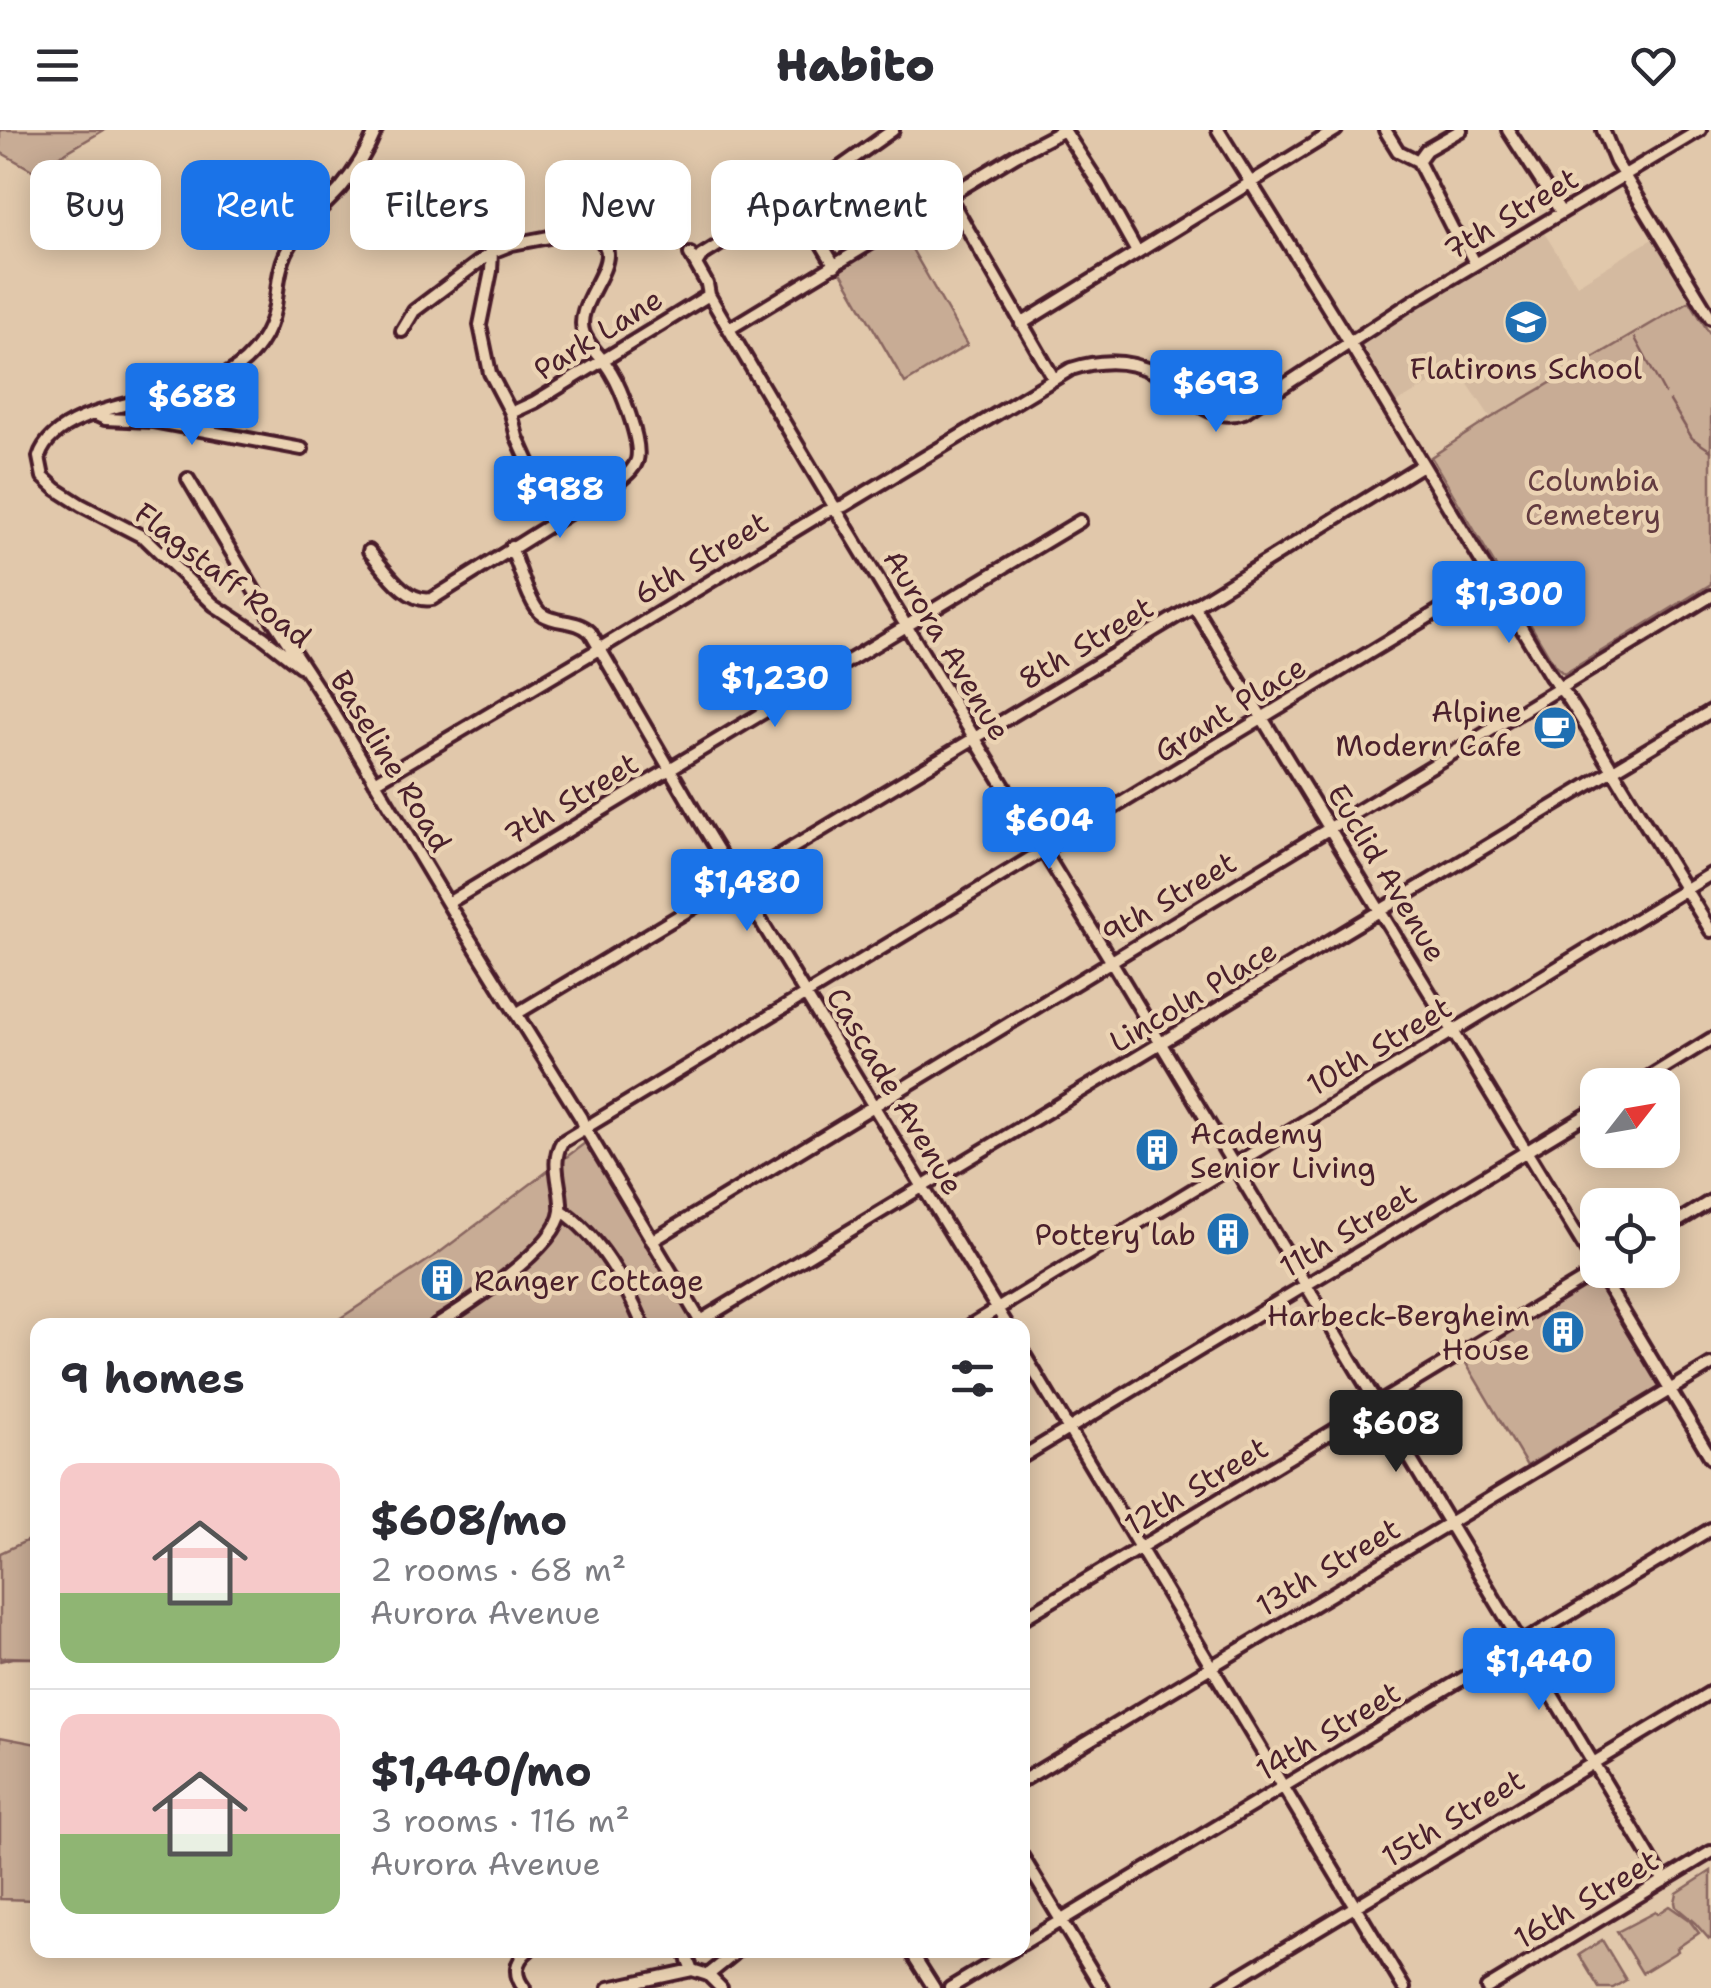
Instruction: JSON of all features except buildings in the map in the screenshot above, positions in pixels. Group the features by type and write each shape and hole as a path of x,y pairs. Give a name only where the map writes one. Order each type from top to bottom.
{"street":[{"name":"Flagstaff Road","path":"310,676 286,653 214,605 144,538 56,490 43,477 39,457 48,440 71,423 196,388 248,360 272,319 286,254 356,168 376,130"},
{"path":"852,160 893,130"},
{"path":"963,186 1064,130 1137,252"},
{"path":"1218,130 1711,931"},
{"path":"1020,324 1336,130"},
{"path":"1386,130 1398,151 1418,161 1453,230 1464,240 1475,263"},
{"path":"1418,161 1426,150 1460,130"},
{"path":"1508,130 1561,212"},
{"path":"1603,130 1616,162 1711,318"},
{"name":"7th Street","path":"1054,379 1086,364 1122,362 1155,373 1204,410 1234,416 1475,263 1700,130"},
{"path":"963,222 1054,379"},
{"path":"369,551 410,596 432,598 617,483 636,462 637,444 618,385 586,338 581,320 607,261 607,250 599,237 582,230 512,244 492,252 414,311 402,331"},
{"name":"Aurora Avenue","path":"711,250 693,259 729,329 1664,1881"},
{"path":"825,250 835,266"},
{"path":"729,329 860,250"},
{"path":"492,252 492,271 480,325 490,372 536,477"},
{"path":"1699,298 1711,292"},
{"name":"Park Lane","path":"511,413 710,294"},
{"name":"6th Street","path":"376,782 1054,379"},
{"path":"94,414 105,419 152,421 302,449"},
{"name":"8th Street","path":"516,1014 1422,466"},
{"name":"Baseline Road","path":"188,479 550,1070 575,1122 585,1128 699,1318"},
{"name":"7th Street","path":"448,903 1080,521"},
{"name":"Cascade Avenue","path":"512,547 535,608 544,616 582,625 590,632 1003,1318"},
{"name":"Grant Place","path":"585,1128 1491,579"},
{"name":"9th Street","path":"652,1241 1711,596"},
{"name":"Euclid Avenue","path":"1194,606 1580,1240"},
{"name":"Lincoln Place","path":"710,1318 1711,712"},
{"name":"10th Street","path":"983,1318 1711,874"},
{"path":"1664,1068 1711,1039"},
{"name":"11th Street","path":"1030,1451 1580,1119"},
{"path":"449,1318 539,1249 557,1224 561,1210 557,1150 561,1143 585,1128"},
{"path":"1680,1220 1711,1202"},
{"path":"561,1210 606,1257 641,1318"},
{"name":"12th Street","path":"1030,1614 1580,1281"},
{"name":"Euclid Avenue","path":"1609,1288 1711,1458"},
{"path":"1030,1363 1404,1988"},
{"name":"13th Street","path":"1030,1777 1711,1365"},
{"name":"14th Street","path":"1030,1939 1711,1529"},
{"name":"15th Street","path":"1220,1988 1711,1692"},
{"name":"16th Street","path":"1487,1988 1711,1852"},
{"path":"1030,1869 1102,1988"},
{"path":"521,1958 518,1980 524,1988"},
{"path":"687,1958 692,1970"},
{"path":"708,1975 729,1958"},
{"path":"915,1958 934,1988"},
{"path":"950,1988 1000,1958"},
{"path":"609,1988 692,1970 708,1975 722,1988"}],"shaded area":[{"name":"Flatirons School","path":"1543,231 1577,285 1654,238 1690,301 1491,418 1457,368 1396,403 1361,342"}],"green space":[{"path":"0,130 104,130 53,160 30,160 30,169 0,152"},
{"path":"869,250 912,250 967,345 905,383 839,269"},
{"name":"Columbia Cemetery","path":"1690,301 1711,336 1711,584 1564,674 1555,666 1431,457"},
{"path":"585,1143 690,1318 341,1318 439,1253"},
{"path":"1582,1288 1600,1288 1659,1387 1527,1466 1464,1360"},
{"path":"30,1539 30,1658 0,1659 0,1553"},
{"path":"0,1737 30,1743 30,1900 0,1899"},
{"path":"1711,1871 1709,1939 1675,1902 1677,1893"},
{"path":"1669,1906 1699,1933 1642,1973 1617,1932"},
{"path":"1602,1940 1626,1980 1613,1988 1599,1988 1579,1955"}],"waterway":[{"path":"1635,338 1665,394"},
{"path":"1670,401 1692,438 1711,451"},
{"path":"0,1661 30,1658"}],"place":[{"name":"Flatirons School","path":"1526,322"},
{"name":"Alpine Modern Cafe","path":"1555,728"},
{"name":"Academy Senior Living","path":"1157,1150"},
{"name":"Pottery lab","path":"1228,1234"},
{"name":"Ranger Cottage","path":"442,1280"},
{"name":"Harbeck-Bergheim House","path":"1563,1332"}]}
